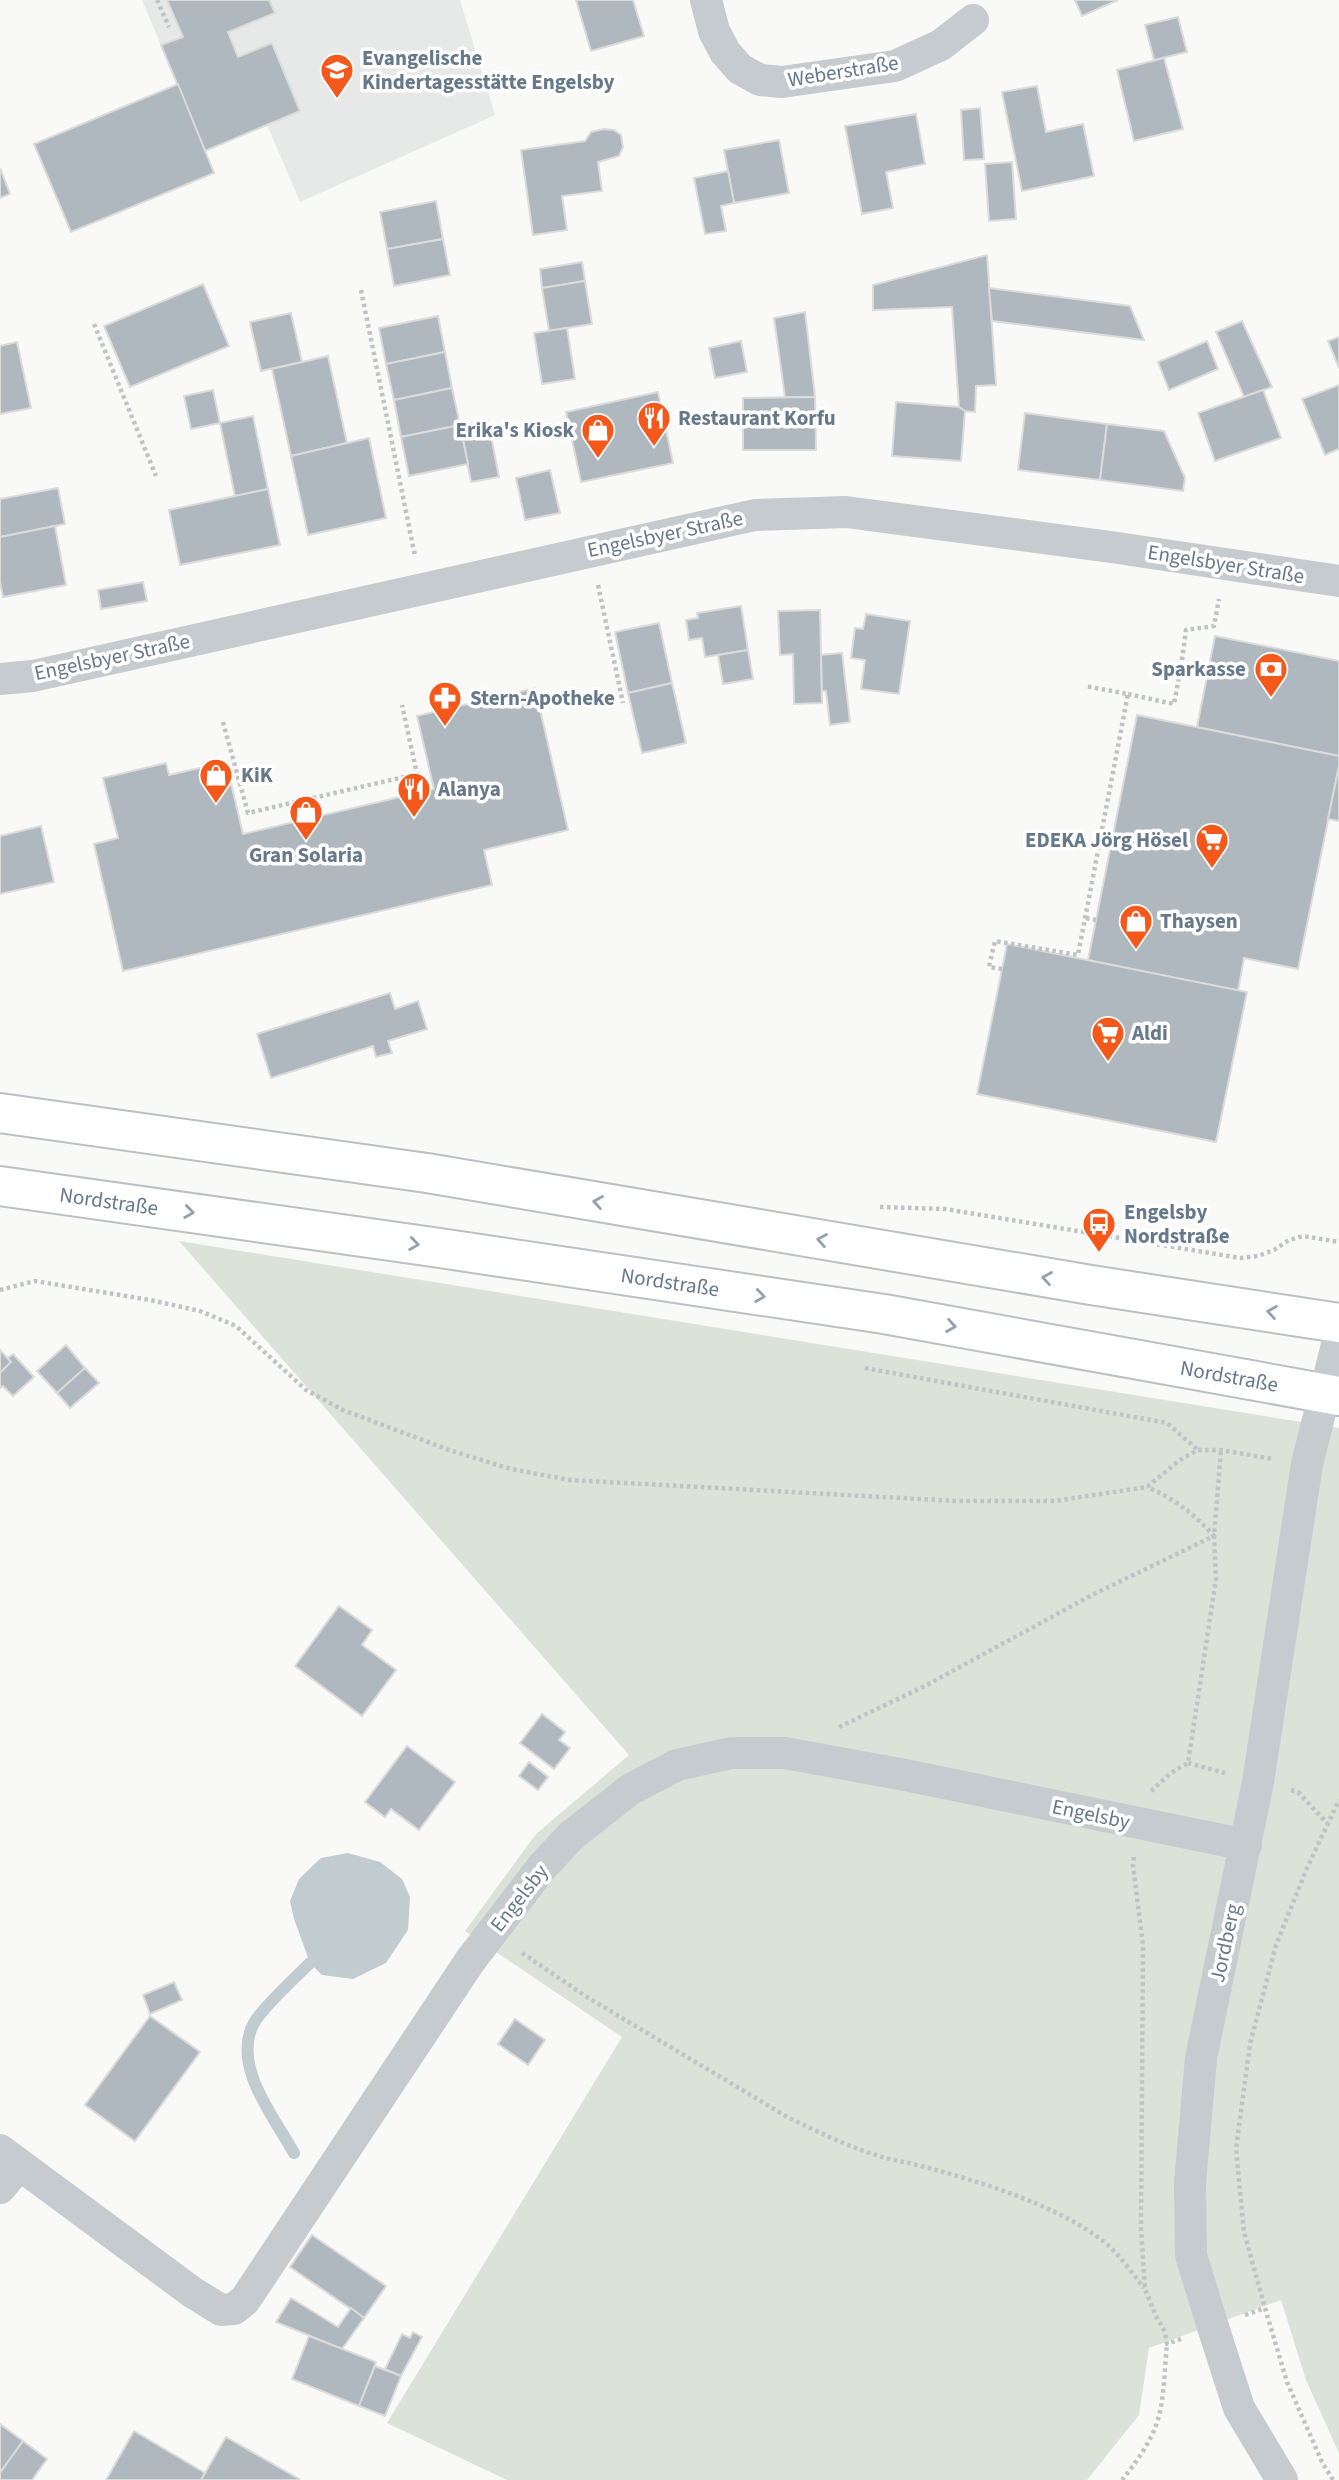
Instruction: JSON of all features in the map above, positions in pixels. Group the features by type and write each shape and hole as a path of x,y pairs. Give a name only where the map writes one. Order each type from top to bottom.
{"main road":[{"path":"0,1113 427,1174 1091,1285 1339,1323"},
{"name":"Nordstraße","path":"0,1186 884,1314 1332,1395"}],"street":[{"name":"Weberstraße","path":"706,0 714,31 725,52 740,69 760,80 782,82 895,66 941,45 973,20"},
{"name":"Engelsbyer Straße","path":"0,679 33,676 755,514 846,512 1339,581"},
{"name":"Jordberg","path":"1282,2480 1239,2408 1213,2327 1191,2255 1190,2183 1201,2058 1246,1845 1307,1464 1332,1395 1339,1337"},
{"name":"Engelsby","path":"6,2168 221,2311 234,2309 245,2300 470,1961 542,1867 572,1835 631,1789 677,1765 731,1753 785,1753 1246,1845"}],"path":[{"path":"156,0 169,27"},
{"path":"361,290 422,588"},
{"path":"94,324 156,476"},
{"path":"590,550 623,703"},
{"path":"1085,686 1174,704 1186,630 1214,626 1226,564"},
{"path":"1181,667 1208,671"},
{"path":"1002,969 989,967 995,941 1078,955 1128,694"},
{"path":"223,722 248,813 417,774 402,705"},
{"path":"1086,918 1096,920"},
{"path":"1240,1258 1258,1256 1303,1236 1339,1242"},
{"path":"0,1290 35,1281 201,1311 236,1326 306,1390 344,1410 464,1455 511,1469 570,1480 957,1501 1054,1501 1147,1488 1172,1499 1192,1513 1214,1536"},
{"path":"865,1368 1167,1423 1198,1450"},
{"path":"1147,1488 1180,1460 1198,1450 1221,1450 1307,1464"},
{"path":"1122,2480 1133,2467 1156,2427 1167,2344 1165,2332 1154,2314 1145,2289 1141,2228 1143,1957 1133,1866 1144,1801 1154,1787 1188,1763 1216,1579 1214,1536 1221,1450"},
{"path":"785,1753 925,1686 1092,1595 1214,1536"},
{"path":"1333,2480 1322,2462 1287,2382 1265,2308 1244,2232 1236,2149 1250,2044 1276,1945 1307,1868 1339,1800"},
{"path":"494,1930 566,1984 789,2118 853,2148 925,2167 1018,2197 1075,2224 1102,2240 1145,2289"},
{"path":"1167,2344 1213,2327"}],"shaded area":[{"name":"Evangelische Kindertagesstätte Engelsby","path":"142,0 460,0 495,115 300,202 267,125 205,151"},
{"path":"179,1241 1339,1428 1339,2453 1306,2380 1281,2300 1149,2348 1139,2415 1087,2480 507,2480 387,2423 622,2037 465,1931 536,1834 629,1755"},
{"path":"348,1853 380,1862 402,1879 410,1897 408,1930 386,1963 353,1979 322,1975 310,1963 290,1901 299,1879 321,1858"}],"building":[{"path":"167,0 269,0 275,13 228,32 238,57 272,43 300,111 205,151 161,45 183,37"},
{"path":"576,0 633,0 644,36 591,51"},
{"path":"1075,0 1118,0 1082,16"},
{"path":"1178,17 1187,52 1154,60 1145,25"},
{"path":"1164,58 1183,129 1134,141 1117,70"},
{"path":"178,84 214,173 71,232 34,144"},
{"path":"1037,86 1046,132 1083,124 1094,176 1022,191 1002,92"},
{"path":"980,108 984,159 964,160 961,110"},
{"path":"916,114 925,164 886,172 893,208 862,214 845,126"},
{"path":"614,130 621,135 623,147 619,156 598,162 602,191 562,196 567,230 533,235 521,150 585,141 591,132"},
{"path":"779,140 789,193 734,203 724,150"},
{"path":"1012,162 1016,219 989,221 985,164"},
{"path":"0,168 10,194 0,198"},
{"path":"728,171 734,203 721,206 726,231 705,234 694,178"},
{"path":"436,201 443,239 387,249 380,212"},
{"path":"443,239 450,275 394,286 387,249"},
{"path":"987,255 996,385 976,386 975,412 965,411 959,407 952,307 873,310 873,285"},
{"path":"582,262 585,281 542,288 540,269"},
{"path":"585,281 592,324 549,331 542,288"},
{"path":"203,284 229,346 130,387 104,326"},
{"path":"989,288 1130,306 1144,340 992,321"},
{"path":"805,312 815,397 785,397 774,318"},
{"path":"291,313 302,362 261,371 250,322"},
{"path":"438,316 445,352 386,364 379,328"},
{"path":"1242,321 1272,387 1244,397 1216,332"},
{"path":"567,328 575,379 542,384 534,333"},
{"path":"1339,337 1339,368 1328,341"},
{"path":"741,341 747,372 715,378 709,348"},
{"path":"1207,341 1218,369 1169,390 1158,362"},
{"path":"17,342 31,408 0,414 0,346"},
{"path":"445,352 452,388 394,400 386,364"},
{"path":"328,356 347,443 291,456 272,369"},
{"path":"1339,385 1339,449 1325,455 1302,399"},
{"path":"452,388 460,425 401,437 394,400"},
{"path":"213,390 220,423 191,429 184,396"},
{"path":"1263,390 1281,438 1215,461 1198,413"},
{"path":"658,392 673,463 581,482 566,412"},
{"path":"815,397 816,450 743,450 743,398"},
{"path":"896,402 959,407 965,411 961,461 892,456"},
{"path":"1025,413 1107,424 1100,480 1018,470"},
{"path":"253,416 268,489 235,496 220,423"},
{"path":"488,420 499,477 471,482 460,425"},
{"path":"1107,424 1164,431 1185,478 1183,491 1100,480"},
{"path":"460,425 468,464 409,476 401,437"},
{"path":"369,438 386,518 308,535 291,456"},
{"path":"550,470 560,513 525,520 516,478"},
{"path":"58,488 65,524 0,537 0,499"},
{"path":"268,489 280,545 180,565 169,510"},
{"path":"55,526 66,585 3,597 0,582 0,537"},
{"path":"143,582 147,601 101,609 98,590"},
{"path":"741,606 748,650 705,657 702,638 689,640 686,620 698,618 697,613"},
{"path":"820,610 822,703 794,704 793,654 780,655 778,611"},
{"path":"866,614 910,621 899,694 861,689 865,660 851,658 855,628 863,629"},
{"path":"659,623 672,683 628,693 615,632"},
{"name":"Sparkasse","path":"1215,636 1339,661 1339,756 1197,727"},
{"path":"748,650 753,679 723,684 718,655"},
{"path":"842,653 850,722 830,725 826,691 822,691 821,655"},
{"path":"672,683 686,743 642,753 628,693"},
{"path":"535,688 568,830 484,850 492,885 123,971 94,844 118,838 103,778 166,763 169,775 226,762 243,834 434,789 417,716"},
{"name":"EDEKA Jörg Hösel","path":"1137,715 1339,756 1298,969 1244,958 1238,991 1088,960"},
{"path":"1339,766 1339,821 1328,819"},
{"path":"41,826 54,882 0,894 0,836"},
{"name":"Aldi","path":"1007,944 1247,992 1216,1142 977,1094"},
{"path":"390,993 395,1009 418,1001 427,1029 388,1041 392,1053 376,1057 373,1046 271,1078 257,1034"},
{"path":"66,1345 85,1368 57,1393 37,1371"},
{"path":"0,1350 11,1362 0,1373"},
{"path":"13,1354 34,1377 13,1396 3,1386 0,1388 0,1373 11,1362 8,1358"},
{"path":"85,1368 99,1383 70,1408 57,1393"},
{"path":"339,1606 372,1630 362,1645 396,1670 362,1716 295,1666"},
{"path":"542,1714 565,1732 559,1740 570,1748 554,1769 520,1743"},
{"path":"407,1746 455,1782 419,1830 391,1809 385,1817 365,1802"},
{"path":"529,1762 548,1777 538,1790 519,1776"},
{"path":"174,1982 182,2000 150,2014 143,1995"},
{"path":"150,2016 200,2052 135,2141 85,2105"},
{"path":"515,2019 545,2040 528,2065 498,2044"},
{"path":"312,2235 386,2286 364,2318 290,2267"},
{"path":"291,2298 338,2327 351,2308 364,2318 342,2349 276,2322"},
{"path":"413,2332 422,2337 401,2376 385,2369 402,2334 410,2338"},
{"path":"309,2336 376,2362 359,2406 292,2379"},
{"path":"375,2366 401,2376 385,2416 359,2406"},
{"path":"0,2424 23,2441 0,2473"},
{"path":"134,2431 205,2473 201,2480 106,2480"},
{"path":"226,2437 299,2479 201,2480"},
{"path":"23,2441 47,2459 32,2480 0,2480 0,2473"}],"waterway":[{"path":"294,2153 266,2107 251,2073 248,2039 258,2016 310,1963"}],"place":[{"name":"Evangelische Kindertagesstätte Engelsby","path":"337,100"},
{"name":"Restaurant Korfu","path":"654,448"},
{"name":"Erika's Kiosk","path":"598,460"},
{"name":"Sparkasse","path":"1271,699"},
{"name":"Stern-Apotheke","path":"445,728"},
{"name":"KiK","path":"216,805"},
{"name":"Alanya","path":"414,819"},
{"name":"Gran Solaria","path":"306,842"},
{"name":"EDEKA Jörg Hösel","path":"1212,870"},
{"name":"Thaysen","path":"1136,951"},
{"name":"Aldi","path":"1108,1063"},
{"name":"Engelsby Nordstraße","path":"1099,1254"}]}
